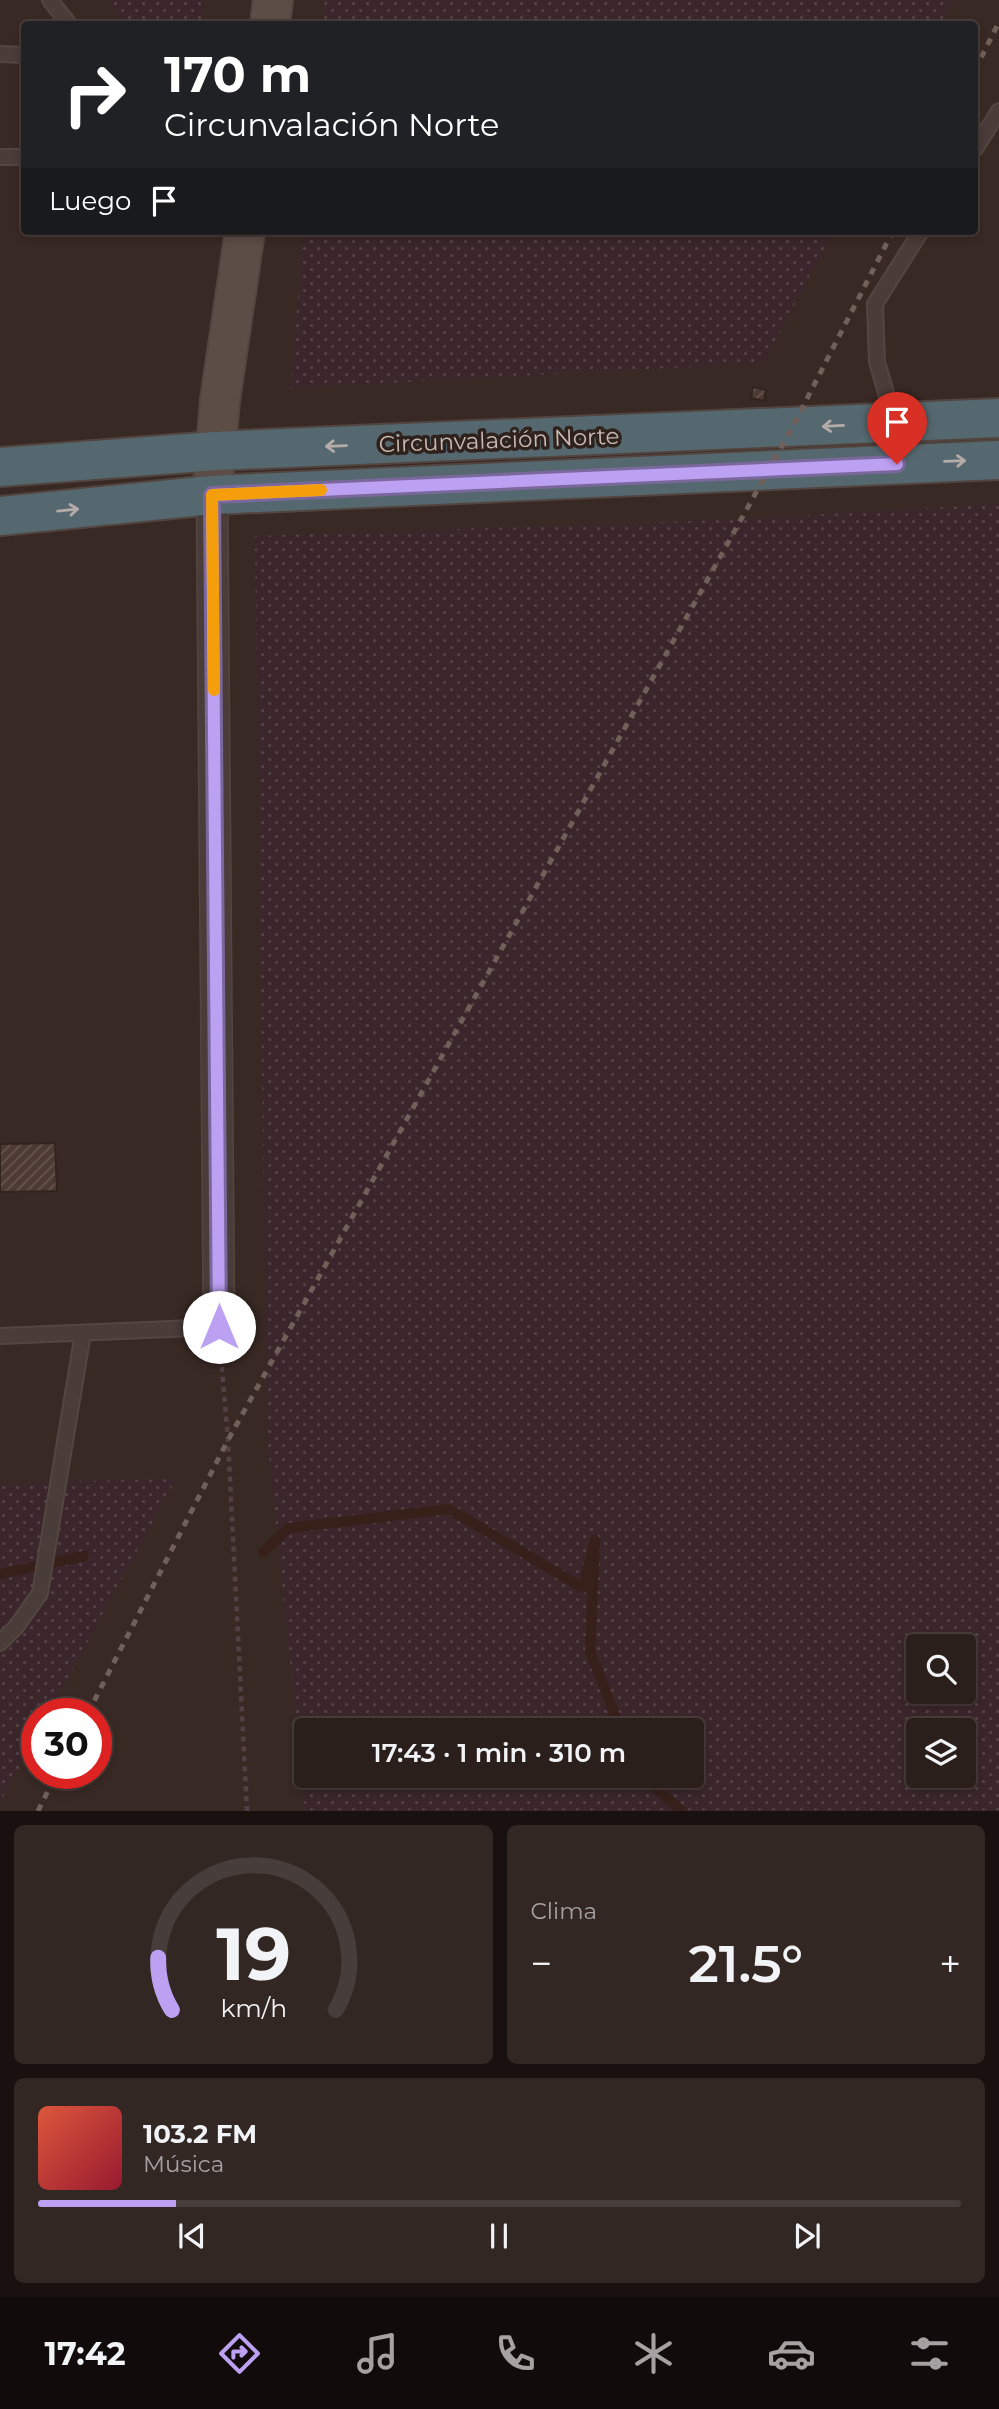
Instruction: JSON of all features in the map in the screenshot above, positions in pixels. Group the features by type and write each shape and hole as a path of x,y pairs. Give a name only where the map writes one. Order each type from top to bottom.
{"highway":[{"name":"Circunvalación Norte","path":"0,467 215,451 999,418"},
{"name":"Circunvalación Norte","path":"0,516 212,495 999,460"}],"street":[{"path":"270,21 273,0"},
{"path":"219,1327 212,495 220,400 244,235"}],"lane":[{"path":"50,0 67,21"},
{"path":"0,54 21,55"},
{"path":"978,144 999,111"},
{"path":"0,157 21,158"},
{"path":"895,423 877,362 874,303 919,235"},
{"path":"0,1336 219,1327"},
{"path":"0,1643 16,1627 40,1593 83,1333"}],"path":[{"path":"219,1327 228,1440 247,1811"}],"shaded area":[{"path":"110,0 205,0 201,21 122,21"},
{"path":"325,0 953,0 942,21 322,21"},
{"path":"304,235 831,235 764,363 290,388"},
{"path":"999,504 999,1810 305,1810 303,1788 704,1788 704,1718 296,1718 267,1434 255,536 725,520"},
{"path":"176,1479 57,1698 21,1698 21,1764 0,1802 0,1483"}],"building":[{"path":"753,387 766,390 764,401 751,398"},
{"path":"55,1143 57,1191 0,1192 0,1144"}],"waterway":[{"path":"263,1552 289,1528 449,1509 583,1588 595,1540 590,1651 616,1718"},
{"path":"0,1574 84,1556"},
{"path":"655,1788 682,1811"}],"railway":[{"path":"978,64 999,22"},
{"path":"96,1698 228,1440 792,428 891,235"},
{"path":"38,1811 49,1789"}],"slow traffic":[{"path":"214,690 212,495 321,490"}],"route":[{"path":"219,1327 212,495 897,464"}]}
